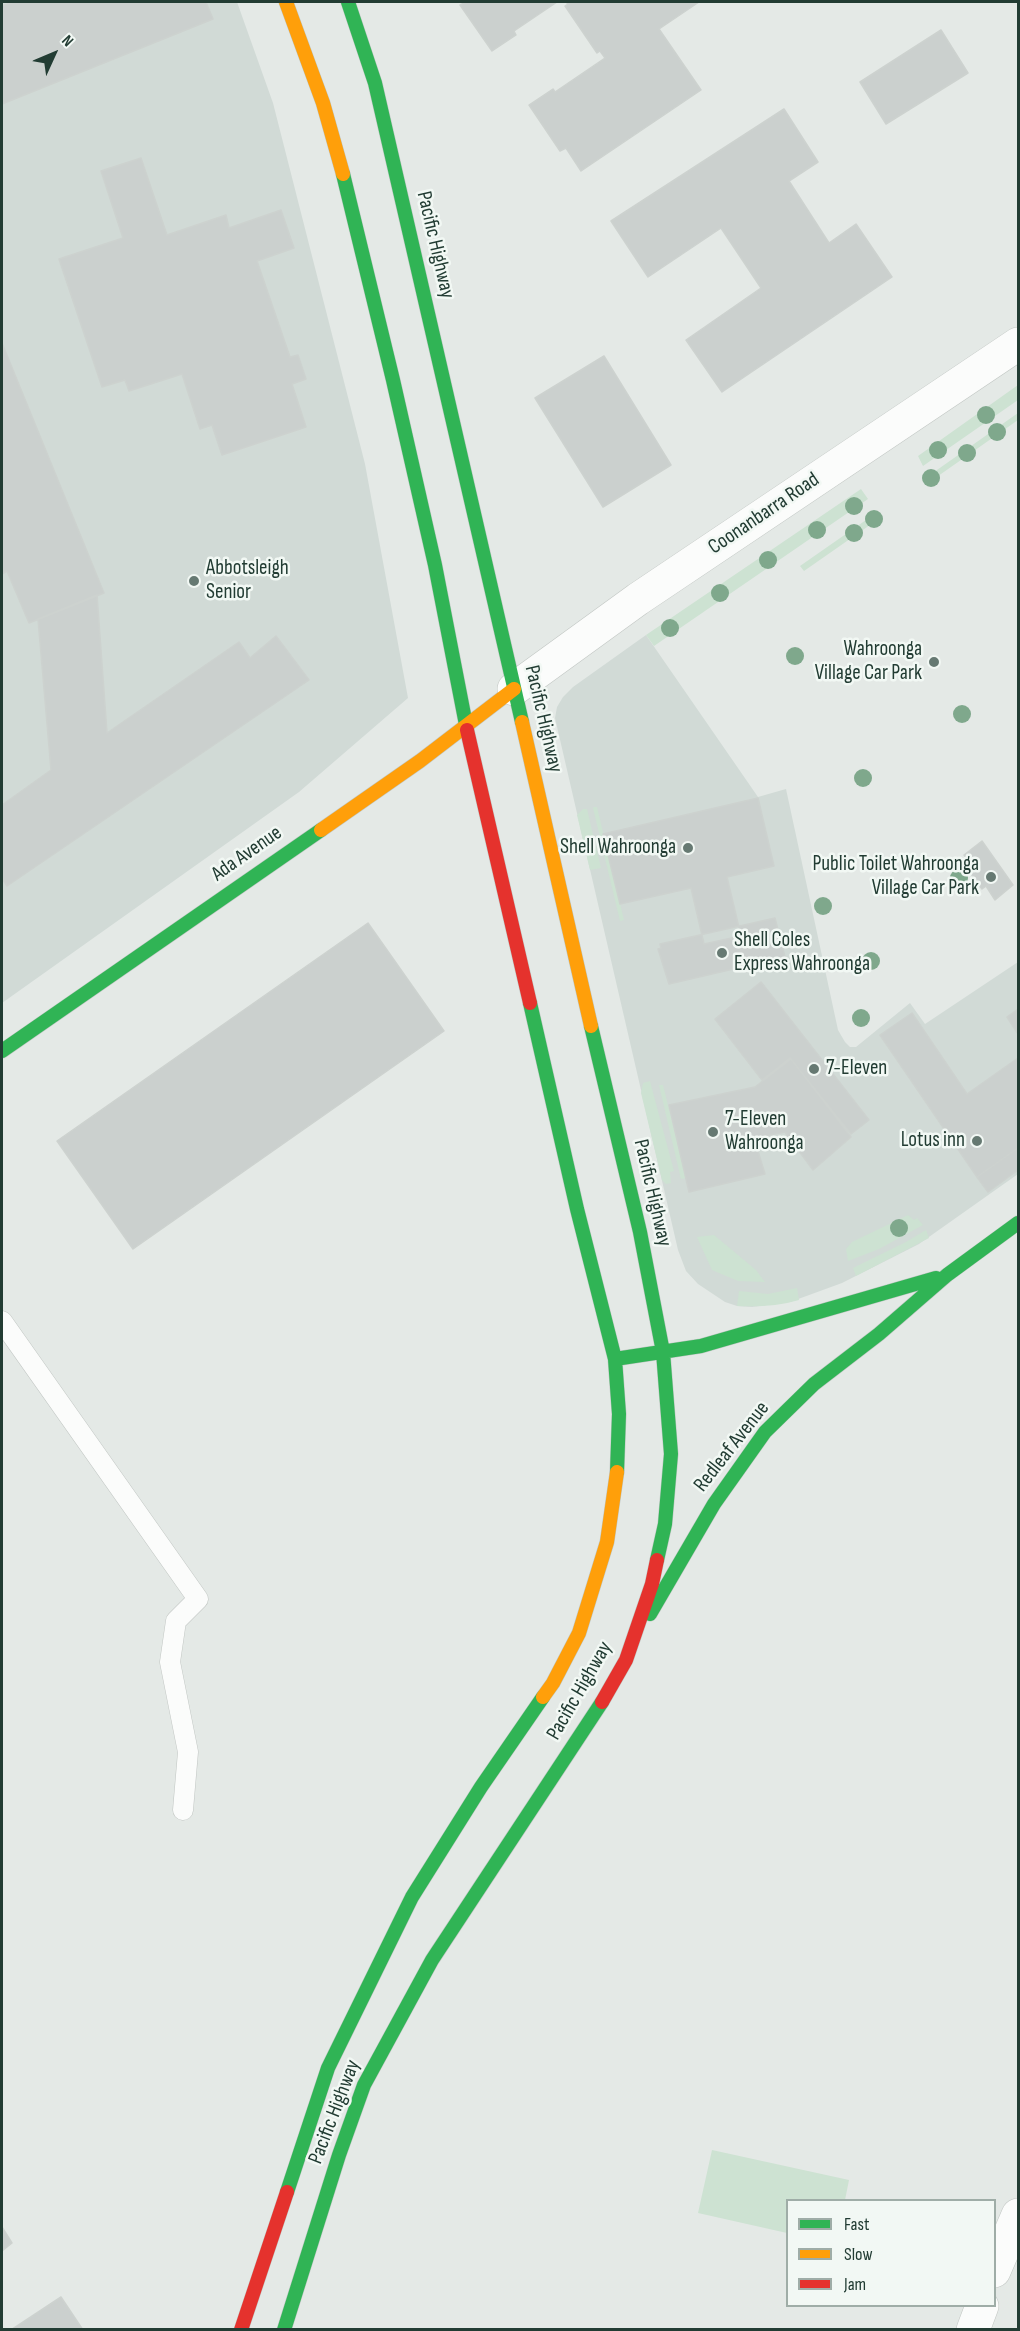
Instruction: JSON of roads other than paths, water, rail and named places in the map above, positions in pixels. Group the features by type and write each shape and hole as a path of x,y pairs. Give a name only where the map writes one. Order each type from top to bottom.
{"main road":[{"name":"Pacific Highway","path":"240,2330 328,2068 412,1897 481,1787 553,1683 579,1633 607,1542 618,1469 619,1414 615,1359 577,1209 466,725 427,530 351,204 323,103 286,2"},
{"name":"Pacific Highway","path":"284,2330 339,2155 364,2085 432,1960 591,1722 626,1660 652,1584 665,1524 671,1454 663,1352 640,1232 401,191 375,82 348,2"},
{"name":"Ada Avenue","path":"2,1051 420,761 514,689"},
{"name":"Redleaf Avenue","path":"626,1660 685,1550 714,1504 765,1432 814,1384 879,1334 947,1275 1018,1223"},
{"name":"Redleaf Avenue","path":"615,1359 701,1346 947,1275"}],"street":[{"name":"Coonanbarra Road","path":"514,689 638,599 1018,344"},
{"path":"996,2266 1018,2215"},
{"path":"973,2330 982,2307"}],"lane":[{"path":"2,1322 198,1599 176,1621 170,1662 188,1752 183,1810"}],"place":[{"name":"Abbotsleigh Senior","path":"194,581"},
{"name":"Wahroonga Village Car Park","path":"934,662"},
{"name":"Shell Wahroonga","path":"688,848"},
{"name":"Public Toilet Wahroonga Village Car Park","path":"991,877"},
{"name":"Shell Coles Express Wahroonga","path":"722,953"},
{"name":"7-Eleven","path":"814,1069"},
{"name":"7-Eleven Wahroonga","path":"713,1132"},
{"name":"Lotus inn","path":"977,1141"}]}
